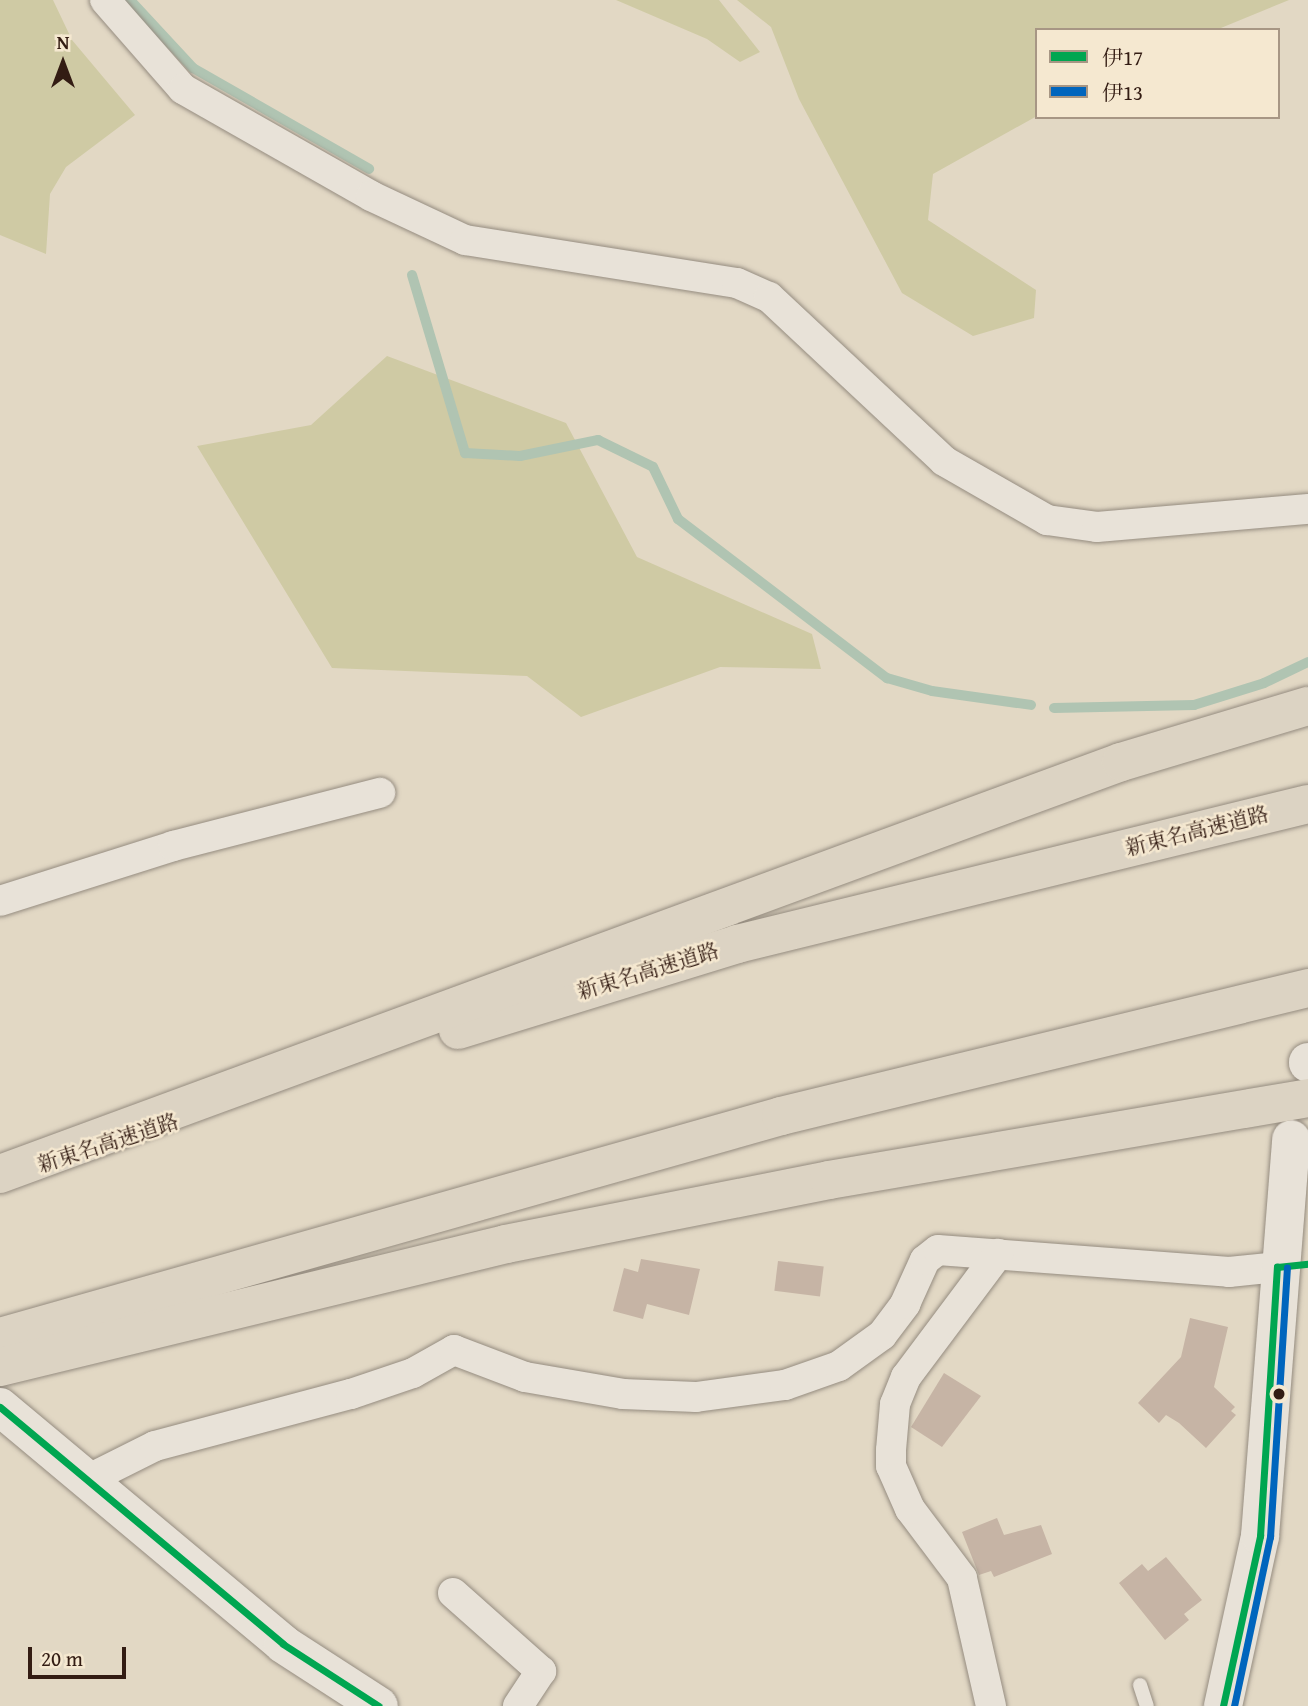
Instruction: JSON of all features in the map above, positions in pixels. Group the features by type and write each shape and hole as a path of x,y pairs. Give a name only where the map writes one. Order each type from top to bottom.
{"highway":[{"path":"0,1176 1121,762 1308,706"},
{"name":"新東名高速道路","path":"0,1176 737,944 1308,804"},
{"path":"8,1349 781,1116 1227,1005 1308,988"},
{"path":"8,1349 519,1241 829,1180 1308,1098"}],"main road":[{"path":"1223,1706 1260,1536 1293,1266 1291,1139"},
{"path":"0,1407 283,1644 379,1706"}],"street":[{"path":"105,0 183,89 371,196 464,240 726,281 769,297 944,461 1047,520 1097,527 1308,509"},
{"path":"0,901 173,846 380,793"},
{"path":"87,1480 155,1446 351,1394 413,1373 454,1350 525,1377 624,1394 696,1397 785,1385 839,1366 882,1335 930,1254 998,1254 1229,1272 1293,1266"},
{"path":"991,1706 962,1578 910,1510 891,1466 891,1450 895,1404 906,1377 998,1254"},
{"path":"453,1593 541,1671 517,1706"}],"lane":[{"path":"1140,1685 1147,1706"}],"shaded area":[{"path":"0,0 53,0 72,40 135,115 66,167 50,194 46,254 0,235"},
{"path":"616,0 719,0 760,52 740,62 707,39"},
{"path":"737,0 1289,0 1221,28 1035,28 1035,117 933,174 928,220 1036,290 1034,318 973,336 902,293 799,99 771,27"},
{"path":"387,356 566,423 637,557 812,634 821,669 720,667 581,717 527,676 332,668 197,446 311,425"}],"building":[{"path":"641,1259 700,1269 689,1315 647,1304 643,1319 613,1311 624,1268 638,1272"},
{"path":"778,1261 824,1267 820,1296 774,1291"},
{"path":"1190,1318 1228,1327 1214,1387 1235,1407 1231,1411 1236,1415 1206,1448 1179,1423 1166,1415 1159,1423 1138,1403 1181,1357"},
{"path":"944,1373 981,1396 942,1447 911,1427"},
{"path":"997,1518 1004,1535 1041,1525 1052,1554 994,1577 991,1571 979,1575 962,1532"},
{"path":"1166,1557 1202,1600 1184,1614 1189,1620 1165,1640 1119,1583 1142,1564 1148,1571"}],"waterway":[{"path":"130,0 193,68 369,169"},
{"path":"412,275 465,453 520,456 598,440 653,467 678,519 887,678 932,691 1031,705"},
{"path":"1054,708 1194,705 1264,683 1308,662"}],"transit line":[{"name":"伊17","path":"1223,1706 1260,1536 1277,1267 1308,1264"},
{"name":"伊13","path":"1234,1706 1270,1537 1287,1268"},
{"name":"伊17","path":"0,1407 283,1644 379,1706"}]}
